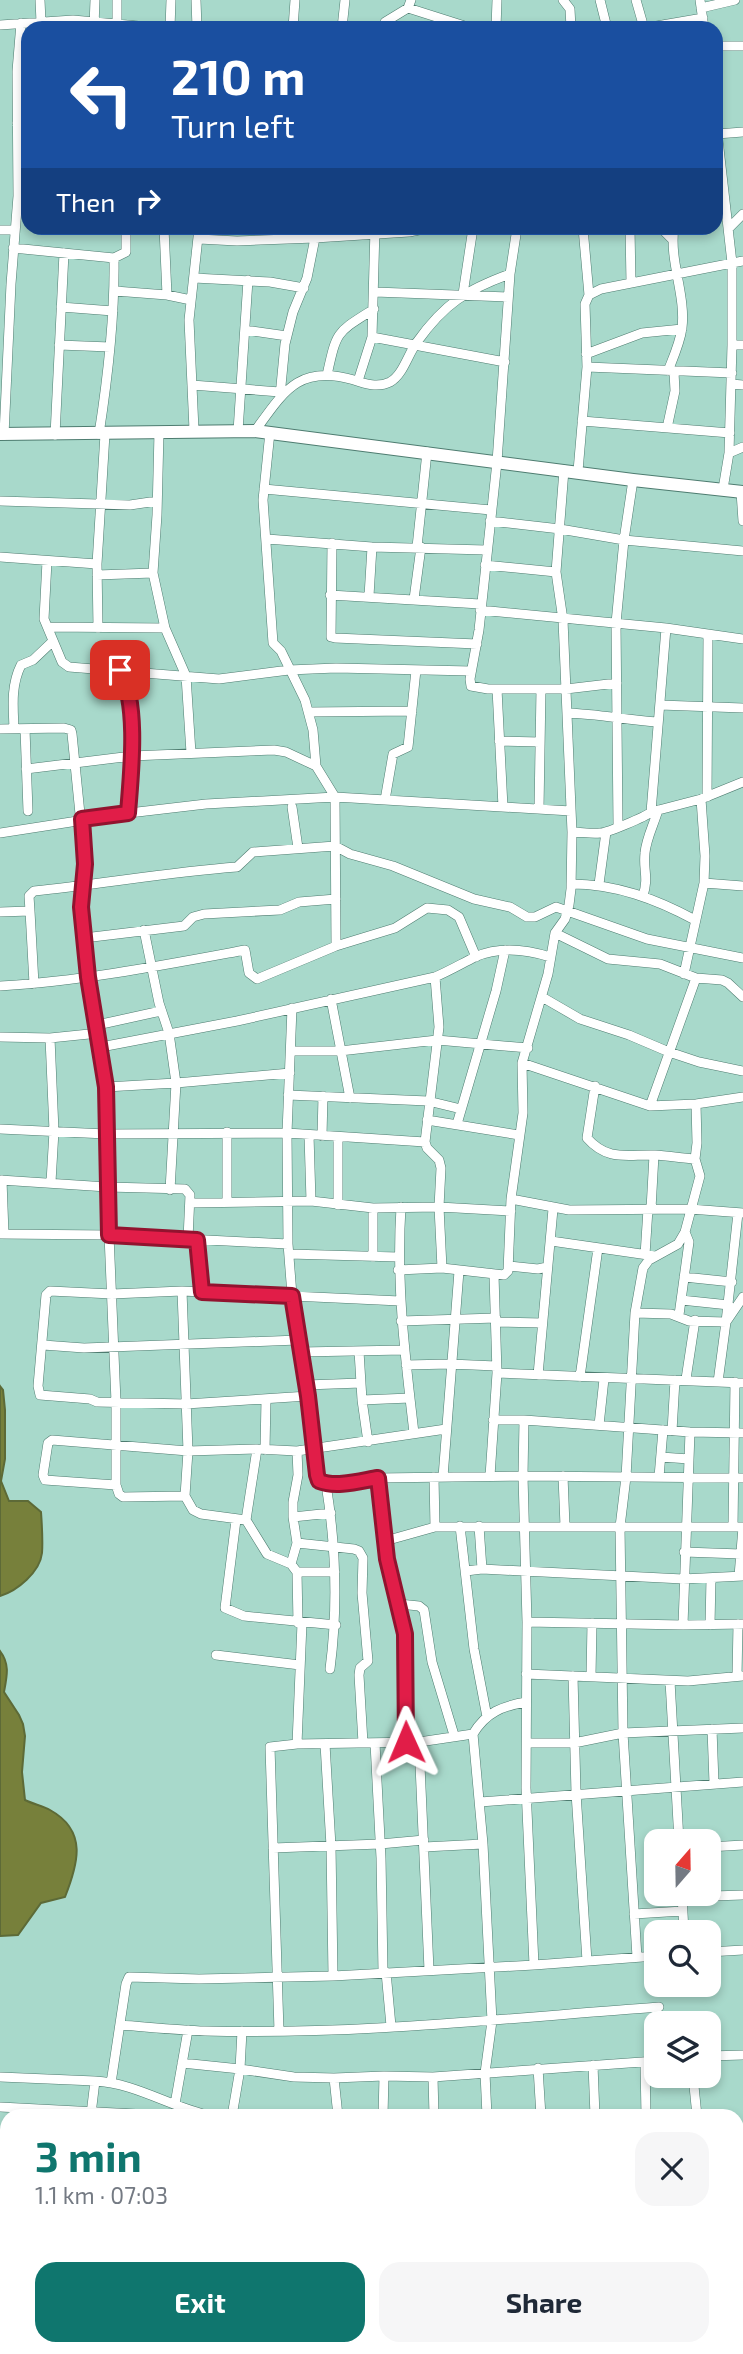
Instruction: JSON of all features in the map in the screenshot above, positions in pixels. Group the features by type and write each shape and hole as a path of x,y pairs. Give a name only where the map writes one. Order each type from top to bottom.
{"street":[{"path":"40,0 47,21"},
{"path":"94,21 95,0"},
{"path":"117,0 117,21"},
{"path":"170,21 171,0"},
{"path":"197,0 197,21"},
{"path":"294,21 295,0"},
{"path":"343,21 345,0"},
{"path":"496,21 497,0"},
{"path":"563,0 570,9 571,21"},
{"path":"600,0 605,21"},
{"path":"636,0 645,21"},
{"path":"701,4 734,0"},
{"path":"386,21 409,4 453,21"},
{"path":"0,25 21,23 17,71 21,173"},
{"path":"723,47 743,46"},
{"path":"723,134 743,132"},
{"path":"723,181 732,263 730,433 723,489"},
{"path":"21,205 14,230 5,330 2,435 194,430 270,432 742,492 743,521"},
{"path":"729,228 743,214"},
{"path":"0,230 14,230"},
{"path":"13,248 114,258 126,252 126,235"},
{"path":"164,235 167,295"},
{"path":"194,430 189,320 199,235"},
{"path":"199,239 237,241 341,235"},
{"path":"358,381 372,337 375,235"},
{"path":"463,294 472,235"},
{"path":"516,235 508,297 497,462 471,686 497,689 566,689 617,683"},
{"path":"578,471 587,367 585,304 589,295 584,235"},
{"path":"630,235 631,283"},
{"path":"668,235 672,239"},
{"path":"667,428 675,391 671,372 682,329 673,235"},
{"path":"280,394 287,336 293,312 304,288 315,238"},
{"path":"55,435 64,253"},
{"path":"98,628 97,564 102,505 102,434 115,291 114,258"},
{"path":"589,295 601,289 743,261"},
{"path":"255,431 280,394 302,379 327,375 368,384 383,384 393,380 415,344 449,305 463,294 510,274"},
{"path":"194,278 270,282 304,288"},
{"path":"238,431 248,281"},
{"path":"0,284 11,284"},
{"path":"115,291 167,295 191,300"},
{"path":"375,292 508,297"},
{"path":"61,307 113,311"},
{"path":"327,375 339,332 374,309"},
{"path":"586,354 642,333 682,329"},
{"path":"245,330 287,336"},
{"path":"372,337 505,362"},
{"path":"59,345 110,347"},
{"path":"732,345 743,345"},
{"path":"587,367 732,373"},
{"path":"731,384 743,385"},
{"path":"192,385 280,394"},
{"path":"582,421 730,433"},
{"path":"159,432 153,573 165,628 186,676 191,753"},
{"path":"270,432 264,489 273,642 281,651 309,712 316,766 335,797 336,946"},
{"path":"729,453 743,447"},
{"path":"414,599 426,452"},
{"path":"398,1270 442,1268 494,1275 506,1273 509,1266 511,1199 523,1113 522,1063 542,997 555,933 567,912 570,884 572,832 563,620 556,572 564,470"},
{"path":"618,825 616,623 633,480"},
{"path":"264,489 491,510"},
{"path":"0,501 130,505 157,501"},
{"path":"490,521 624,540 743,551"},
{"path":"267,539 372,547 486,550"},
{"path":"331,544 329,634 335,638 477,645"},
{"path":"369,596 372,547"},
{"path":"0,557 97,564"},
{"path":"47,561 43,612 52,642 62,662 69,667 219,679 289,670 336,668 471,671"},
{"path":"485,565 556,572"},
{"path":"97,575 153,573"},
{"path":"330,595 414,599 563,620 666,628 743,639"},
{"path":"48,627 165,628"},
{"path":"643,896 647,876 645,848 654,811 666,628"},
{"path":"684,974 704,883 708,635"},
{"path":"14,728 12,698 17,673 21,665 33,660 52,642"},
{"path":"120,670 127,682 130,699 132,756 128,813"},
{"path":"385,800 393,754 408,747 416,670"},
{"path":"497,689 503,807"},
{"path":"539,809 541,689"},
{"path":"660,705 743,708"},
{"path":"309,712 412,711"},
{"path":"567,713 659,722"},
{"path":"0,729 71,730 85,864 81,907 84,938 106,1087 116,1485 123,1497 185,1496"},
{"path":"25,729 28,811"},
{"path":"499,741 540,742"},
{"path":"26,769 132,756 274,750 286,752 316,766"},
{"path":"572,832 606,832 654,811 704,798 743,782"},
{"path":"0,833 82,819 206,804 335,797 571,811"},
{"path":"292,807 298,848"},
{"path":"599,884 606,832"},
{"path":"34,984 30,911 30,896 34,891 191,870 237,867 253,852 335,846 350,854 393,866 474,899 510,907 527,917 535,917 556,907 647,939 743,958"},
{"path":"704,883 743,886"},
{"path":"570,884 599,884 643,896 662,902 695,920"},
{"path":"84,938 184,926 193,917 204,914 280,910 299,902 336,899"},
{"path":"0,986 88,977 245,950 248,972 257,979 336,946 395,928 427,908 448,910 458,917 476,957"},
{"path":"0,912 30,911"},
{"path":"144,930 161,1011 169,1033 176,1083 170,1190"},
{"path":"555,933 608,959 660,964 696,978 728,982 743,997"},
{"path":"101,1047 237,1021 435,976 453,970 476,957 505,950 531,951 550,957"},
{"path":"457,1124 496,991 505,950"},
{"path":"435,976 439,1027 425,1142 427,1148 439,1160 441,1168 439,1207 442,1268"},
{"path":"650,1106 696,978"},
{"path":"542,997 580,1018 669,1052 699,1062 743,1071"},
{"path":"331,999 350,1098"},
{"path":"292,1008 287,1133 288,1244 292,1296 319,1481 326,1484 378,1478 490,1476 738,1477"},
{"path":"0,1037 50,1038 98,1029 161,1011"},
{"path":"50,1038 54,1130 51,1182"},
{"path":"291,1051 340,1051 437,1040 528,1048"},
{"path":"522,1063 650,1106 696,1104 743,1097"},
{"path":"106,1087 290,1073"},
{"path":"595,1086 587,1138 596,1149 628,1157 654,1155 695,1159"},
{"path":"288,1096 428,1101 461,1110"},
{"path":"322,1136 323,1096"},
{"path":"551,1241 650,1255 678,1244 685,1232 700,1176 695,1159 696,1104"},
{"path":"427,1120 519,1135"},
{"path":"0,1129 106,1134 287,1133 425,1142"},
{"path":"227,1132 228,1202"},
{"path":"309,1135 311,1201"},
{"path":"338,1136 338,1205"},
{"path":"637,1957 623,1733 620,1527 626,1477 635,1313 643,1268 650,1255 654,1155"},
{"path":"202,1292 193,1239 189,1191 1,1180 2,1234 109,1235 193,1239 288,1244"},
{"path":"511,1199 554,1209 690,1209 741,1213 739,1253 732,1282 718,1382"},
{"path":"190,1203 311,1201 373,1208 439,1207 511,1211"},
{"path":"401,1207 398,1270 414,1433"},
{"path":"373,1208 373,1256"},
{"path":"538,1375 554,1209"},
{"path":"679,1315 689,1242 685,1232"},
{"path":"580,1377 598,1248"},
{"path":"289,1255 398,1257"},
{"path":"509,1266 538,1269 547,1267"},
{"path":"435,1527 459,1271"},
{"path":"490,1476 497,1369 494,1275"},
{"path":"684,1278 732,1282"},
{"path":"182,1290 188,1451 185,1496 193,1510 201,1514 241,1520 267,1554 294,1568 335,1572"},
{"path":"308,1396 186,1404 97,1402 90,1399 40,1395 38,1386 47,1292 182,1290 400,1301"},
{"path":"726,1322 743,1297"},
{"path":"681,1300 729,1305"},
{"path":"635,1313 679,1315 689,1321 726,1322"},
{"path":"401,1321 496,1320 542,1323"},
{"path":"686,1379 695,1320"},
{"path":"43,1345 74,1348 298,1340"},
{"path":"301,1352 404,1350"},
{"path":"359,1351 368,1442"},
{"path":"406,1365 450,1364 538,1375 604,1379 739,1382 741,1576 683,1579 482,1569 466,1571"},
{"path":"599,1425 604,1379"},
{"path":"659,1477 675,1380"},
{"path":"306,1385 361,1383"},
{"path":"362,1399 410,1398"},
{"path":"266,1399 261,1450 241,1520 225,1608 236,1614 336,1625"},
{"path":"493,1420 739,1433"},
{"path":"524,1420 523,1476 527,1572 526,1797 534,1965"},
{"path":"116,1485 45,1480 43,1475 49,1441 188,1451 297,1451 446,1429"},
{"path":"683,1625 690,1432"},
{"path":"297,1451 298,1475 293,1503 297,1543 294,1568 300,1623 297,1744"},
{"path":"661,1457 689,1459"},
{"path":"563,1476 565,1526"},
{"path":"378,1478 385,1541 406,1647 406,1742"},
{"path":"326,1484 335,1572 336,1625 330,1670"},
{"path":"293,1517 331,1513"},
{"path":"385,1541 435,1527 460,1526 740,1527"},
{"path":"460,1526 474,1649 487,1717"},
{"path":"479,1526 482,1569"},
{"path":"297,1543 359,1551 363,1558 362,1593 368,1661 360,1668 359,1675 363,1743"},
{"path":"684,1552 741,1554"},
{"path":"710,1625 711,1578"},
{"path":"399,1604 419,1605 424,1610 432,1662 454,1735"},
{"path":"526,1674 670,1681 740,1676 741,1624 527,1622"},
{"path":"591,1676 592,1623"},
{"path":"216,1656 300,1665"},
{"path":"573,1676 576,1793 587,1961"},
{"path":"670,1681 678,1829"},
{"path":"487,2109 485,2073 492,2021 483,1844 473,1734 487,1717 503,1706 526,1702"},
{"path":"527,1743 574,1743 623,1733 743,1728"},
{"path":"712,1729 714,1783"},
{"path":"279,2031 270,1747 419,1742 473,1734"},
{"path":"419,1742 429,1970"},
{"path":"375,1743 385,1972 390,2026"},
{"path":"325,1744 331,1846 333,1976"},
{"path":"480,1802 675,1785 743,1782"},
{"path":"273,1848 483,1844"},
{"path":"721,1846 743,1845"},
{"path":"721,1895 743,1895"},
{"path":"683,1906 683,1920"},
{"path":"634,1914 683,1911"},
{"path":"721,1951 743,1950"},
{"path":"111,2083 129,1977 199,1979 333,1976 644,1957"},
{"path":"120,2025 188,2030 279,2031 492,2021 659,2007"},
{"path":"175,2104 188,2030"},
{"path":"233,2109 243,2031"},
{"path":"721,2056 743,2055"},
{"path":"182,2063 294,2077 334,2078 433,2077 644,2062"},
{"path":"593,2066 595,2109"},
{"path":"538,2068 541,2109"},
{"path":"383,2109 384,2076"},
{"path":"0,2077 111,2083 186,2109"},
{"path":"433,2077 434,2109"},
{"path":"334,2078 337,2109"},
{"path":"92,2109 95,2081"},
{"path":"645,2088 646,2109"},
{"path":"695,2088 696,2109"},
{"path":"0,2107 26,2109"}],"shaded area":[{"path":"0,1386 3,1390 5,1410 5,1459 1,1481 9,1501 28,1501 41,1512 42,1553 32,1574 13,1590 0,1596"},
{"path":"0,1651 7,1675 4,1692 23,1724 25,1736 22,1772 25,1800 62,1818 75,1838 77,1849 65,1897 41,1903 18,1935 0,1936"}],"route":[{"path":"120,670 127,682 130,699 132,756 128,813 82,819 85,871 81,907 88,977 106,1087 109,1235 197,1240 202,1292 292,1296 319,1481 326,1484 378,1478 387,1559 405,1634 406,1742"}]}
